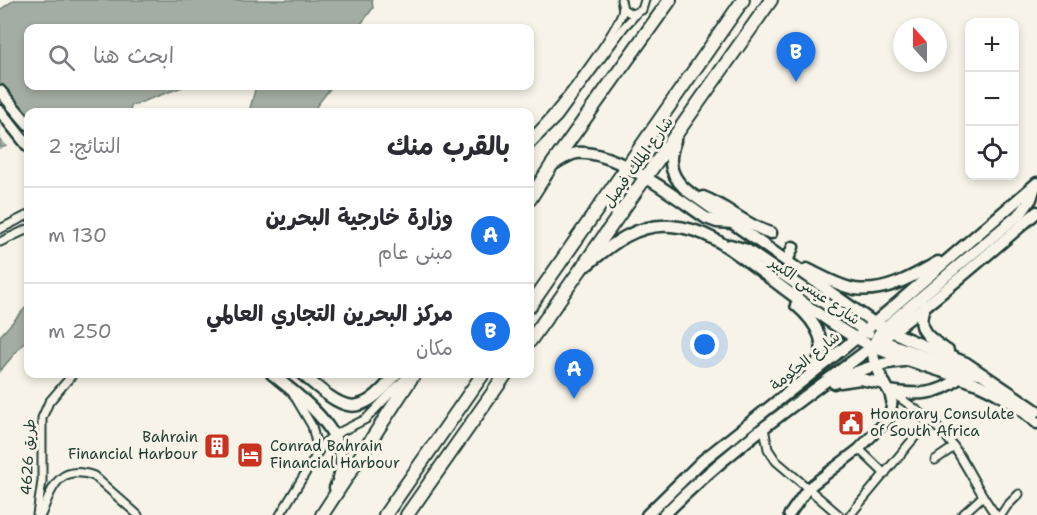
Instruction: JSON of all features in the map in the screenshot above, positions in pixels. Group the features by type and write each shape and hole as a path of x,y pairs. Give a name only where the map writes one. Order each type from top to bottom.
{"highway":[{"path":"534,193 670,0"},
{"name":"شارع الملك فيصل","path":"534,300 743,0"},
{"name":"شارع الملك فيصل","path":"534,335 771,0"},
{"path":"322,515 411,378"},
{"path":"385,515 480,378"},
{"path":"407,515 503,378"}],"main road":[{"path":"0,91 24,119"},
{"path":"0,111 24,142"},
{"name":"شارع عيسى الكبير","path":"680,130 671,152 671,169 676,179 690,193 789,262 880,335 908,361 990,391 1035,417"},
{"name":"شارع عيسى الكبير","path":"551,166 571,154 578,153 605,158 626,166 706,218 734,224"},
{"path":"887,387 876,365 880,335 1022,212 1036,184"},
{"name":"شارع الحكومة","path":"880,335 961,249 1036,184"},
{"path":"690,193 719,204 771,233"},
{"name":"شارع الحكومة","path":"664,515 707,475 764,428 880,335 925,305 1037,212"},
{"name":"شارع عيسى الكبير","path":"580,270 620,239 643,228 657,226 699,231 724,243 767,270 778,278 786,290 860,335"},
{"path":"793,247 789,262 778,278 860,335 880,335 961,370 982,374"},
{"path":"789,262 853,288 864,289 899,283 961,249"},
{"path":"767,270 777,253"},
{"path":"777,402 815,366 822,348 821,336 815,324 786,290"},
{"path":"925,305 920,317 922,328 931,339 966,363"},
{"name":"شارع الحكومة","path":"646,515 702,461 860,335"},
{"name":"شارع عيسى الكبير","path":"880,335 966,363 1026,401 1035,417"},
{"path":"834,383 850,374 876,365 908,361"},
{"path":"277,378 320,416 334,435 339,448 342,467 340,480 322,515"},
{"path":"307,378 333,400 350,406 363,404 373,399 392,378"},
{"path":"813,390 834,383 860,379 887,387 913,391 959,378"}],"street":[{"path":"534,134 553,113 616,28 623,9 621,0"},
{"path":"534,141 558,117 624,27 644,7 645,0"},
{"path":"623,9 629,14 636,14"},
{"path":"0,229 24,218"},
{"path":"0,242 24,231"},
{"name":"طريق 4626","path":"39,515 42,481 42,418 49,402 70,378"},
{"path":"315,455 334,435 366,419 405,378"},
{"path":"887,387 929,420 954,447 982,497 996,515"},
{"path":"789,515 808,489 859,449 890,417 892,402 887,387"},
{"path":"280,515 311,466 315,455 316,443 312,426 291,390"},
{"path":"1026,401 1037,406"},
{"path":"853,514 929,420"},
{"path":"764,428 771,455 839,515"},
{"path":"935,460 954,447"},
{"path":"859,449 885,474"},
{"name":"طريق 4626","path":"39,515 55,484 74,473 94,476 138,515"},
{"path":"1001,515 1020,494"},
{"path":"962,515 982,497"}],"shaded area":[{"path":"14,0 372,0 373,8 361,24 24,24 24,90 174,90 131,108 24,108 24,141 0,148 0,10"},
{"path":"255,90 329,90 315,108 250,108"},
{"path":"24,309 24,343 0,371 0,336"}],"pier":[{"path":"0,82 24,113 24,144 10,149 0,138"}],"place":[{"name":"مركز البحرين التجاري العالمي","path":"796,82"},
{"name":"وزارة خارجية البحرين","path":"574,399"},
{"name":"Honorary Consulate of South Africa","path":"851,423"},
{"name":"Bahrain Financial Harbour","path":"217,446"},
{"name":"Conrad Bahrain Financial Harbour","path":"250,455"}]}
